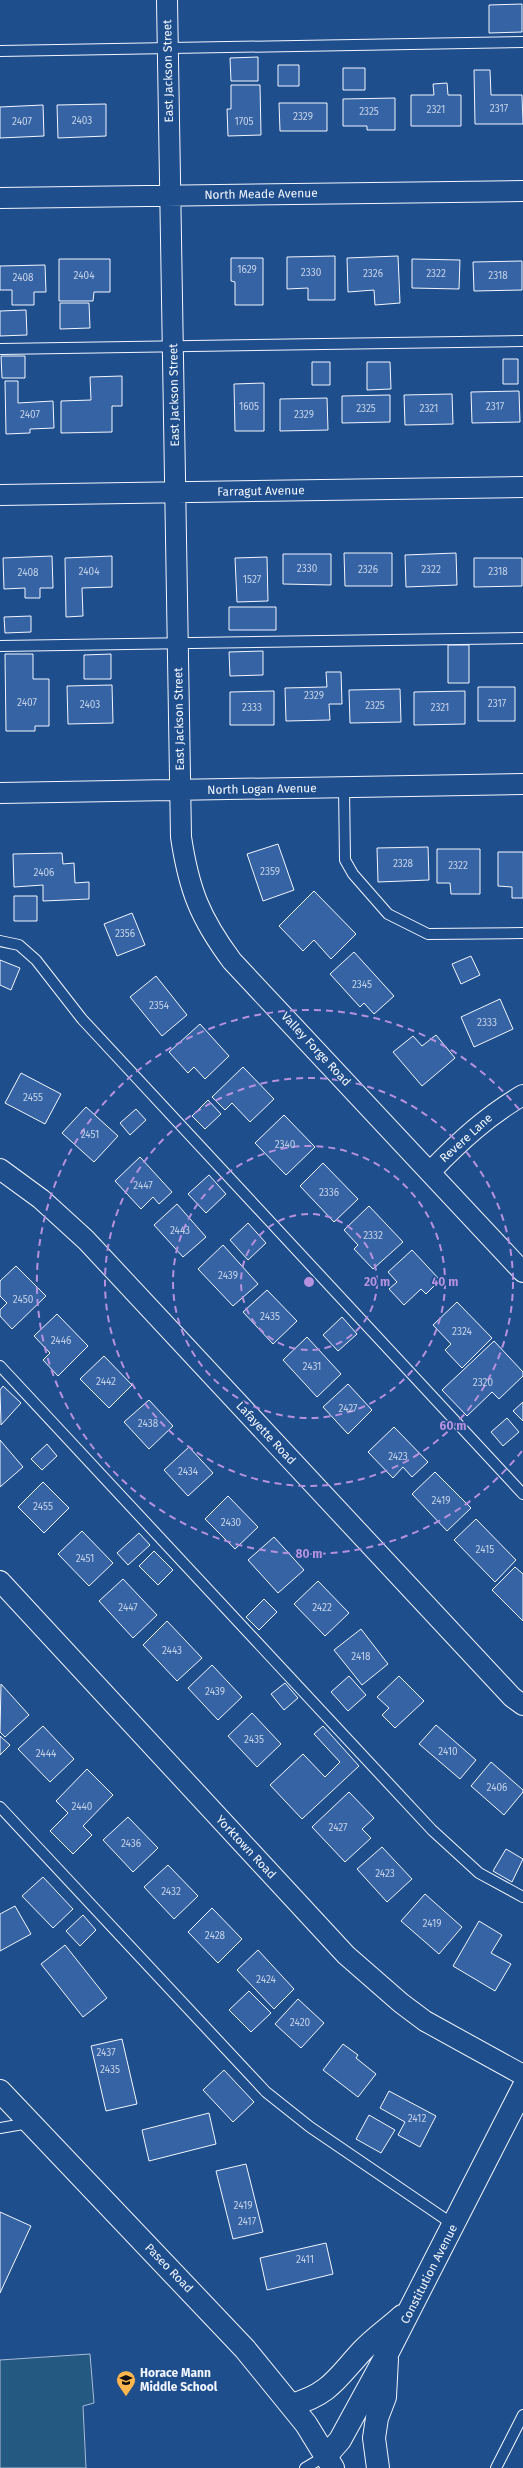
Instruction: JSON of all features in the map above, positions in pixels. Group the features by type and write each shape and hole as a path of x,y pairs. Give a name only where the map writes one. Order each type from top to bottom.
{"main road":[{"name":"Constitution Avenue","path":"330,2461 454,2225 523,2088"},
{"name":"Paseo Road","path":"0,2091 246,2349 291,2405 330,2461 347,2468"},
{"path":"291,2405 311,2400 343,2375 362,2351 411,2308"},
{"path":"378,2468 374,2438 377,2418 385,2397 387,2354"}],"street":[{"name":"East Jackson Street","path":"167,0 174,346 180,790"},
{"name":"North Meade Avenue","path":"0,198 523,191"},
{"name":"Farragut Avenue","path":"0,496 523,487"},
{"name":"North Logan Avenue","path":"0,793 523,784"},
{"name":"Valley Forge Road","path":"180,790 181,837 186,867 196,902 211,932 232,961 431,1171 523,1272"},
{"name":"Revere Lane","path":"431,1171 467,1134 496,1112 523,1095"},
{"name":"Lafayette Road","path":"0,1169 40,1199 86,1240 512,1697 523,1706"},
{"name":"Yorktown Road","path":"0,1581 346,1955 401,2003 425,2021 523,2075"}],"lane":[{"path":"0,51 523,42"},
{"path":"0,349 523,341"},
{"path":"0,646 523,638"},
{"path":"344,788 345,860 353,874 388,914 428,934 523,933"},
{"path":"0,941 20,945 36,960 88,1024 523,1494"},
{"path":"0,1366 432,1830 479,1873 523,1897"},
{"path":"0,1807 266,2092 310,2127 454,2225"},
{"path":"0,2128 30,2122"},
{"path":"496,2468 523,2415"},
{"path":"305,2468 330,2461"}],"shaded area":[{"path":"90,2354 94,2403 83,2406 86,2468 0,2468 0,2360"}],"building":[{"path":"522,4 522,32 489,33 489,5"},
{"path":"258,57 258,81 231,81 230,58"},
{"path":"278,65 299,65 299,86 278,86"},
{"path":"343,68 365,68 365,90 343,90"},
{"path":"474,70 490,70 491,95 522,95 523,124 475,124"},
{"path":"447,83 448,95 461,95 461,126 411,126 411,95 434,95 433,84"},
{"path":"231,85 260,85 261,135 228,136 227,109 231,109"},
{"path":"395,98 395,130 367,130 367,126 343,126 343,99"},
{"path":"279,103 327,103 327,131 280,131"},
{"path":"106,104 106,136 58,138 57,105"},
{"path":"43,105 44,136 0,138 0,107"},
{"path":"335,256 335,300 308,300 308,288 287,289 287,257"},
{"path":"398,256 400,303 375,305 374,290 348,292 347,258"},
{"path":"231,258 263,258 263,305 235,305 235,282 231,281"},
{"path":"59,259 110,259 110,292 94,292 93,301 59,301"},
{"path":"412,259 460,260 459,289 412,288"},
{"path":"522,261 522,290 474,291 473,262"},
{"path":"45,265 46,292 34,292 34,305 12,305 12,290 0,290 0,266"},
{"path":"60,303 89,303 90,328 60,329"},
{"path":"26,310 27,335 0,336 0,311"},
{"path":"1,356 25,356 25,378 2,378"},
{"path":"503,359 518,359 518,384 503,384"},
{"path":"312,362 330,362 330,385 312,385"},
{"path":"367,362 390,362 391,389 367,390"},
{"path":"122,376 122,406 112,406 112,432 61,433 61,401 91,400 90,377"},
{"path":"5,381 18,381 18,403 53,401 54,428 30,429 30,433 6,434"},
{"path":"264,383 264,431 235,431 234,384"},
{"path":"519,391 520,422 472,423 471,392"},
{"path":"452,394 453,424 405,425 404,395"},
{"path":"390,395 390,422 342,423 342,396"},
{"path":"327,398 328,430 280,431 280,399"},
{"path":"344,553 392,553 392,586 345,586"},
{"path":"456,553 457,585 406,587 405,555"},
{"path":"283,554 331,554 331,585 283,584"},
{"path":"52,556 53,588 40,588 40,598 25,598 25,588 4,589 3,558"},
{"path":"112,556 112,587 82,588 83,616 66,617 65,558"},
{"path":"267,557 268,601 237,602 235,558"},
{"path":"474,558 522,558 522,586 474,587"},
{"path":"229,607 276,607 276,630 229,630"},
{"path":"31,616 31,632 5,633 4,617"},
{"path":"448,645 469,645 469,683 448,683"},
{"path":"263,651 263,675 230,676 229,652"},
{"path":"5,654 33,654 33,679 49,679 49,726 35,726 35,731 6,731"},
{"path":"111,654 111,679 84,679 84,655"},
{"path":"326,672 341,672 342,704 329,704 330,720 286,721 285,688 327,687"},
{"path":"112,685 113,723 68,724 67,686"},
{"path":"478,687 515,687 515,721 478,721"},
{"path":"400,689 401,722 350,723 349,690"},
{"path":"274,691 274,725 230,725 230,692"},
{"path":"465,691 465,724 414,725 414,692"},
{"path":"278,844 294,890 263,901 247,854"},
{"path":"428,847 429,880 378,882 377,848"},
{"path":"437,849 480,849 480,894 451,894 450,883 437,883"},
{"path":"498,852 523,852 523,898 512,898 512,887 498,886"},
{"path":"62,853 63,864 74,863 75,883 89,882 89,899 43,901 43,885 14,887 13,854"},
{"path":"314,891 356,934 331,959 314,940 303,951 279,926"},
{"path":"14,896 37,896 37,921 14,921"},
{"path":"132,913 145,945 117,956 104,924"},
{"path":"354,952 394,996 374,1014 364,1003 360,1007 330,974"},
{"path":"471,956 480,975 461,984 452,964"},
{"path":"0,960 20,968 11,990 0,985"},
{"path":"156,976 187,1015 162,1036 130,997"},
{"path":"500,999 513,1029 474,1047 461,1017"},
{"path":"200,1024 229,1056 205,1079 194,1067 188,1073 169,1052"},
{"path":"436,1035 455,1058 422,1086 393,1052 413,1036 422,1046"},
{"path":"243,1067 274,1099 250,1122 232,1103 225,1110 212,1097"},
{"path":"21,1073 61,1094 45,1124 5,1103"},
{"path":"208,1100 221,1114 205,1129 192,1116"},
{"path":"86,1107 118,1136 94,1162 62,1133"},
{"path":"136,1109 146,1120 130,1135 120,1123"},
{"path":"284,1115 315,1147 286,1175 255,1143"},
{"path":"140,1157 172,1192 159,1204 153,1197 141,1209 115,1181"},
{"path":"323,1163 358,1199 334,1222 300,1186"},
{"path":"209,1175 226,1194 206,1213 188,1194"},
{"path":"177,1204 206,1237 183,1257 154,1225"},
{"path":"369,1206 403,1242 373,1269 354,1249 358,1245 344,1230"},
{"path":"248,1223 266,1243 248,1260 230,1240"},
{"path":"223,1245 258,1284 233,1306 198,1269"},
{"path":"412,1250 440,1280 426,1294 421,1289 404,1305 389,1289 397,1282 388,1272"},
{"path":"16,1266 46,1296 12,1329 0,1316 0,1310 7,1303 0,1296 0,1281"},
{"path":"267,1290 297,1321 273,1344 243,1312"},
{"path":"457,1302 492,1338 462,1368 445,1350 451,1344 433,1325"},
{"path":"57,1314 88,1346 58,1376 43,1360 50,1353 34,1336"},
{"path":"342,1317 357,1334 338,1351 323,1335"},
{"path":"307,1337 341,1374 317,1397 283,1360"},
{"path":"494,1341 523,1372 523,1376 499,1399 492,1392 467,1416 442,1390"},
{"path":"104,1356 132,1385 109,1408 80,1379"},
{"path":"348,1384 372,1410 348,1434 323,1407"},
{"path":"3,1386 21,1403 1,1425 0,1390"},
{"path":"149,1400 173,1426 149,1449 124,1422"},
{"path":"523,1402 523,1421 513,1411"},
{"path":"507,1418 519,1432 503,1446 491,1432"},
{"path":"394,1427 428,1462 412,1477 403,1467 393,1478 368,1452"},
{"path":"0,1440 23,1467 0,1487"},
{"path":"47,1444 57,1456 42,1470 31,1459"},
{"path":"189,1447 213,1473 188,1496 164,1470"},
{"path":"435,1472 471,1508 447,1531 412,1494"},
{"path":"43,1482 69,1508 44,1533 18,1507"},
{"path":"228,1496 258,1527 235,1549 205,1519"},
{"path":"476,1519 516,1560 495,1582 454,1540"},
{"path":"82,1531 113,1563 89,1586 58,1554"},
{"path":"139,1533 150,1545 128,1565 117,1553"},
{"path":"274,1537 304,1570 278,1593 248,1560"},
{"path":"154,1551 173,1570 158,1585 139,1566"},
{"path":"515,1567 523,1574 523,1621 492,1590"},
{"path":"123,1579 157,1615 133,1638 99,1601"},
{"path":"318,1581 349,1613 325,1636 294,1604"},
{"path":"264,1599 277,1612 259,1630 246,1617"},
{"path":"167,1621 202,1658 177,1681 143,1645"},
{"path":"361,1629 388,1664 362,1685 334,1650"},
{"path":"212,1665 242,1697 218,1720 188,1688"},
{"path":"349,1676 366,1695 348,1711 331,1692"},
{"path":"399,1676 424,1701 395,1728 382,1715 389,1708 377,1697"},
{"path":"285,1683 298,1698 284,1710 271,1694"},
{"path":"1,1684 29,1715 5,1737 0,1732"},
{"path":"252,1713 281,1744 257,1767 228,1736"},
{"path":"436,1725 476,1760 460,1779 419,1744"},
{"path":"43,1726 74,1759 50,1782 18,1749"},
{"path":"323,1726 359,1766 302,1819 270,1785 303,1754 325,1777 340,1762 314,1734"},
{"path":"0,1736 10,1745 0,1755"},
{"path":"491,1762 523,1790 523,1792 504,1815 471,1786"},
{"path":"87,1769 113,1795 83,1826 92,1835 73,1854 50,1831 68,1813 56,1801"},
{"path":"349,1792 374,1818 362,1829 371,1838 345,1862 312,1827"},
{"path":"128,1817 158,1848 133,1872 103,1840"},
{"path":"382,1847 412,1879 387,1902 357,1869"},
{"path":"506,1849 523,1859 512,1882 493,1871"},
{"path":"168,1865 198,1896 174,1919 144,1887"},
{"path":"43,1877 73,1909 53,1928 22,1896"},
{"path":"425,1894 462,1927 439,1954 401,1921"},
{"path":"15,1906 31,1934 0,1951 0,1914"},
{"path":"212,1908 242,1939 218,1963 188,1932"},
{"path":"83,1915 96,1930 80,1946 66,1931"},
{"path":"479,1921 502,1935 491,1953 511,1964 495,1991 453,1966"},
{"path":"65,1945 107,1998 83,2017 41,1964"},
{"path":"258,1950 294,1989 274,2009 237,1970"},
{"path":"249,1991 271,2013 251,2032 229,2010"},
{"path":"298,1999 324,2023 301,2048 275,2024"},
{"path":"122,2039 137,2104 106,2111 91,2046"},
{"path":"343,2044 358,2055 356,2058 376,2074 358,2097 323,2070"},
{"path":"224,2070 254,2102 233,2122 203,2090"},
{"path":"389,2091 436,2116 420,2147 398,2135 405,2122 380,2108"},
{"path":"209,2113 216,2144 149,2161 142,2130"},
{"path":"369,2115 395,2130 381,2153 356,2139"},
{"path":"246,2164 263,2232 233,2239 216,2171"},
{"path":"0,2212 31,2226 0,2293"},
{"path":"326,2243 333,2274 267,2290 260,2258"}],"place":[{"name":"Horace Mann Middle School","path":"126,2397"}]}
